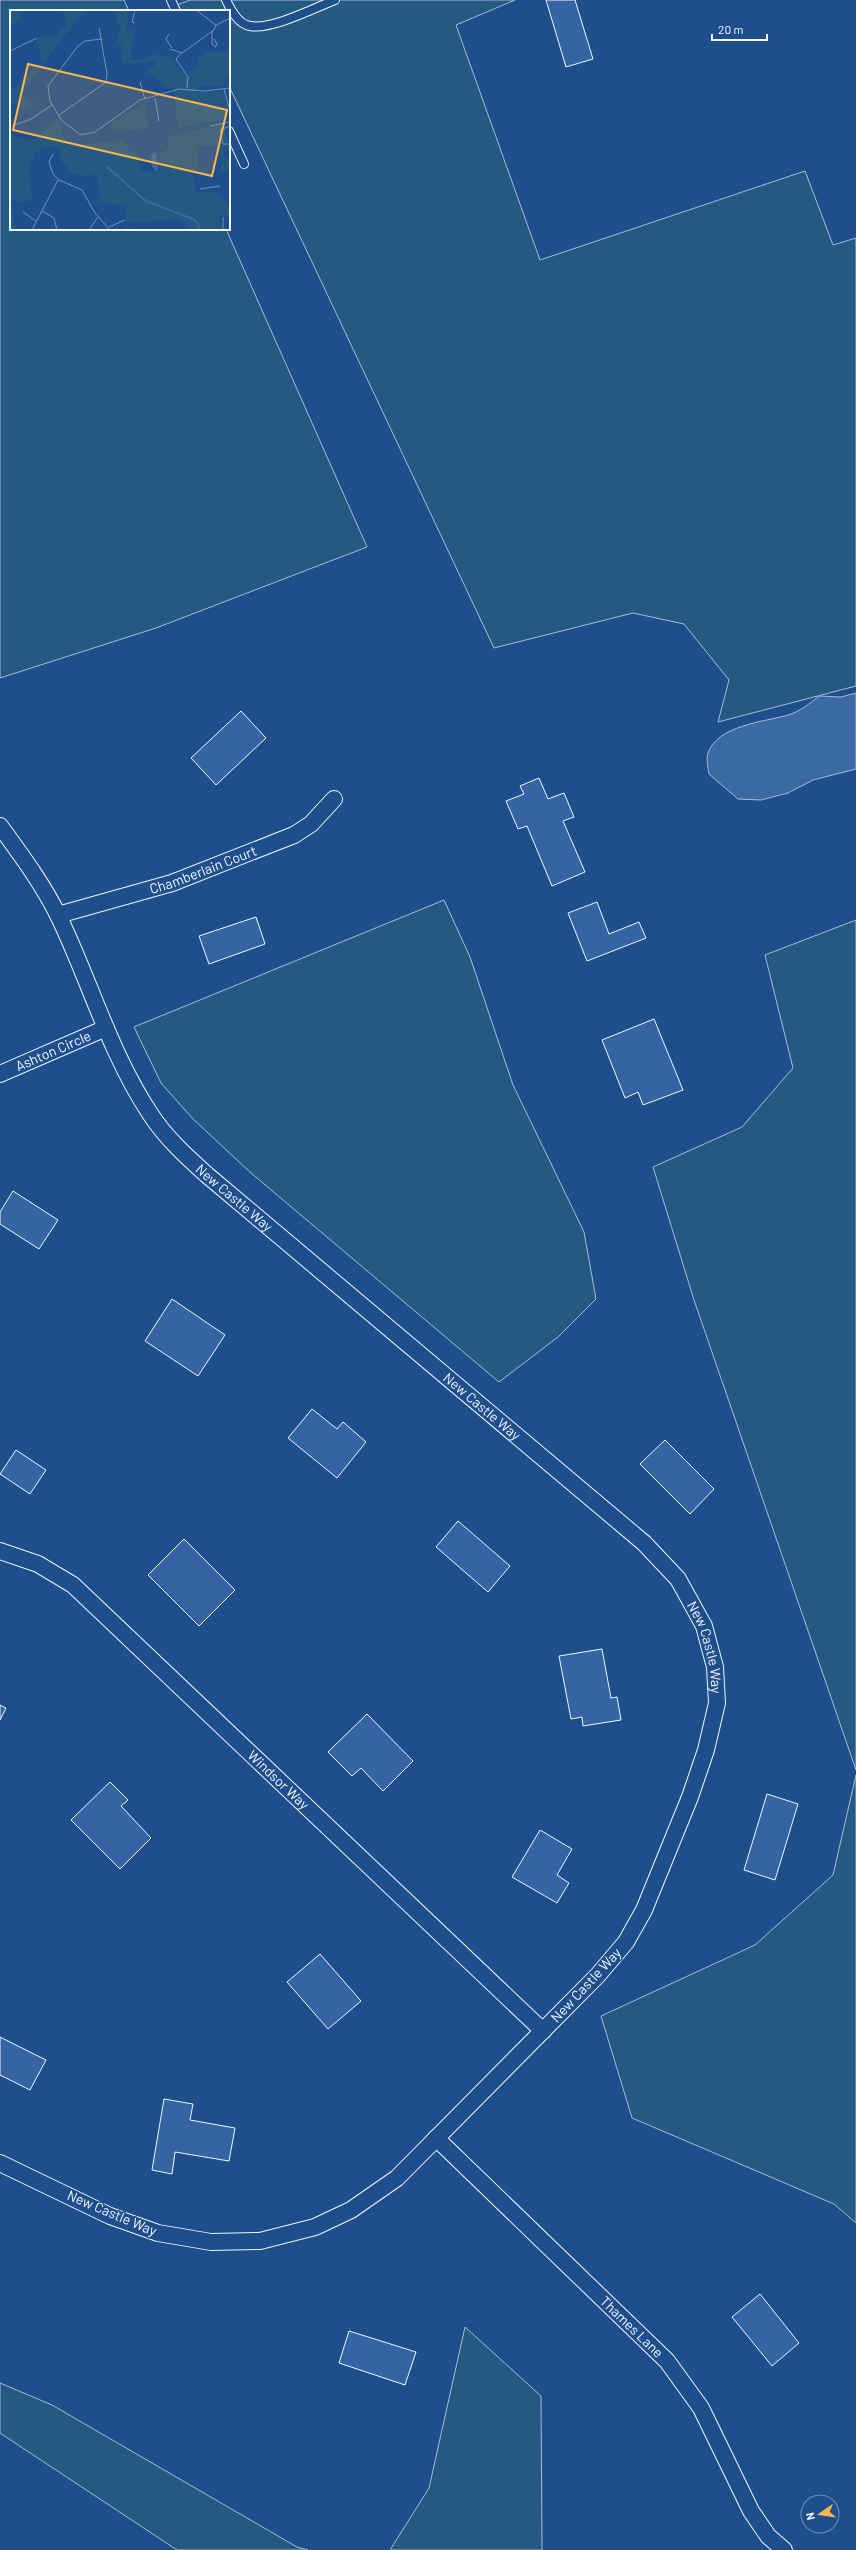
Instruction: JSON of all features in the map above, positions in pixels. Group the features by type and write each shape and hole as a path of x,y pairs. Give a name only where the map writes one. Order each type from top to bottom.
{"street":[{"name":"Chamberlain Court","path":"58,915 172,883 294,835 311,824 334,799"},
{"name":"New Castle Way","path":"0,826 35,873 58,915 106,1028 135,1089 152,1116 181,1151 644,1543 678,1580 704,1626 715,1667 717,1703 706,1750 690,1797 644,1910 626,1942 598,1975 397,2178 351,2210 315,2227 260,2241 211,2242 158,2234 110,2216 0,2163"},
{"name":"Ashton Circle","path":"0,1074 106,1028"},
{"name":"Windsor Way","path":"0,1551 38,1564 73,1585 543,2031"},
{"name":"Thames Lane","path":"436,2138 667,2361 701,2408 751,2511 768,2536 784,2550"}],"lane":[{"path":"171,0 176,10"},
{"path":"226,0 236,18 249,26 264,26 335,0"},
{"path":"230,133 244,164"}],"shaded area":[{"path":"0,0 124,0 129,10 10,10 10,230 226,230 367,547 156,628 0,678"},
{"path":"190,0 515,0 456,25 540,260 805,171 833,245 856,238 856,686 718,722 729,680 684,624 633,613 494,648 230,88 230,10 181,10 177,5"},
{"path":"856,693 856,769 813,780 788,793 761,800 738,799 709,774 707,755 713,744 721,736 743,726 793,713 805,707 819,696 841,697"},
{"path":"444,900 470,957 513,1085 584,1232 596,1299 558,1337 499,1382 251,1173 193,1119 161,1083 134,1027"},
{"path":"856,920 856,1770 694,1300 653,1167 742,1127 793,1068 765,955"},
{"path":"856,1775 856,2223 834,2204 632,2118 601,2016 755,1945 833,1875"},
{"path":"465,2327 541,2396 542,2550 390,2550 429,2488"},
{"path":"0,2383 52,2405 297,2547 308,2550 177,2550 0,2433"}],"building":[{"path":"546,0 575,0 593,59 566,67"},
{"path":"241,711 266,738 216,785 191,758"},
{"path":"539,778 548,799 564,793 574,817 563,821 585,872 552,886 527,826 518,829 506,801 524,794 520,786"},
{"path":"597,902 609,934 639,922 646,938 587,961 568,913"},
{"path":"256,917 265,944 209,964 199,936"},
{"path":"654,1019 683,1090 643,1105 638,1092 625,1098 602,1040"},
{"path":"13,1191 58,1220 39,1249 0,1224 0,1212"},
{"path":"172,1299 225,1335 198,1376 145,1341"},
{"path":"312,1409 337,1429 343,1422 366,1442 337,1478 288,1438"},
{"path":"665,1440 714,1489 690,1514 640,1464"},
{"path":"16,1450 46,1470 30,1494 0,1474"},
{"path":"458,1521 510,1566 488,1592 436,1547"},
{"path":"184,1539 235,1590 199,1626 148,1575"},
{"path":"602,1649 611,1698 617,1697 621,1720 583,1726 582,1717 571,1719 559,1656"},
{"path":"0,1705 6,1708 0,1720"},
{"path":"367,1714 413,1761 383,1791 361,1768 352,1776 328,1752"},
{"path":"110,1782 128,1800 121,1806 151,1838 120,1869 71,1820"},
{"path":"767,1794 798,1804 775,1880 744,1870"},
{"path":"540,1830 572,1849 557,1875 569,1883 557,1903 512,1877"},
{"path":"320,1954 361,2001 328,2029 287,1982"},
{"path":"0,2037 46,2060 30,2090 0,2075"},
{"path":"164,2099 193,2104 190,2120 235,2128 229,2161 175,2152 172,2174 152,2170"},
{"path":"760,2294 799,2343 772,2366 732,2317"},
{"path":"349,2331 416,2352 405,2385 339,2363"}]}
